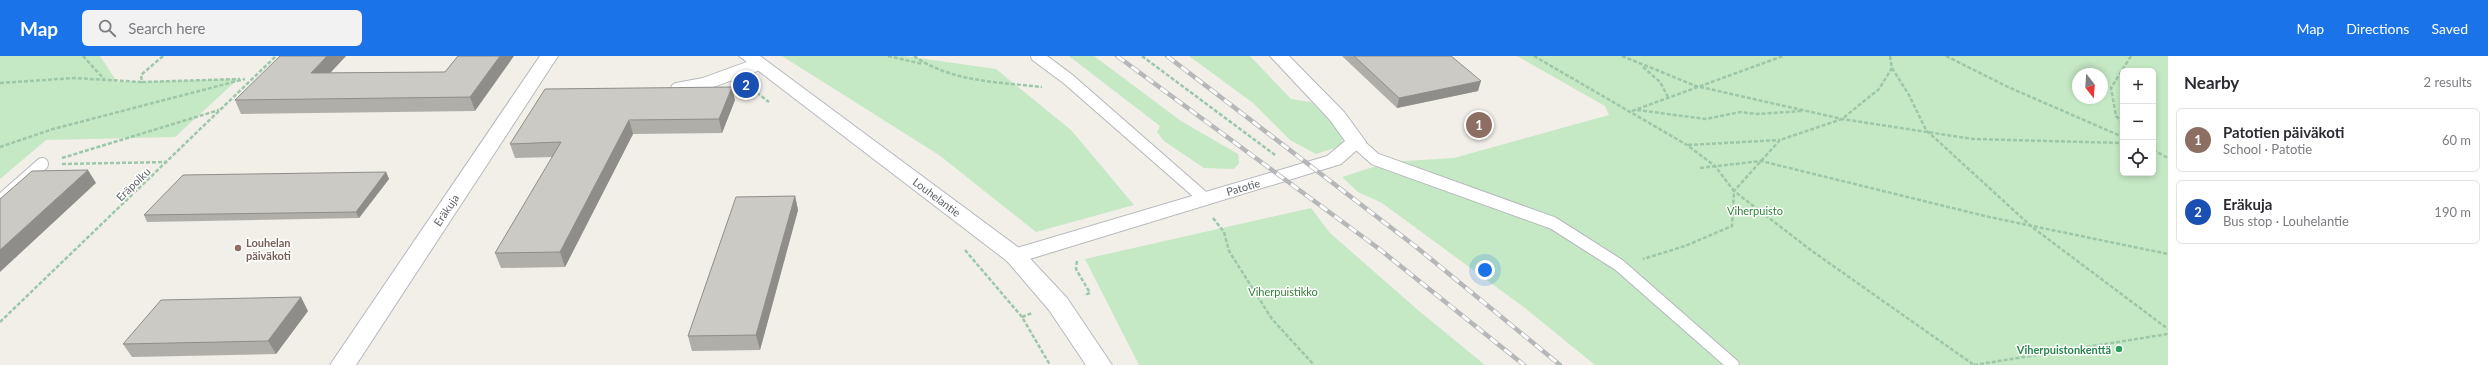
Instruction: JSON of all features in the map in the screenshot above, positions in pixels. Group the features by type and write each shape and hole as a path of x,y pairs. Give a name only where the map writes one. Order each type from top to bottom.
{"street":[{"name":"Eräkuja","path":"343,365 549,56"},
{"path":"1279,56 1337,116 1356,142"},
{"name":"Louhelantie","path":"754,60 1015,256 1058,304 1099,365"},
{"name":"Patotie","path":"1015,256 1207,206 1296,171 1334,160 1356,142"}],"lane":[{"path":"1037,56 1076,86 1207,206"},
{"path":"666,89 690,88 734,73 754,60"},
{"path":"1356,142 1375,160 1553,223 1619,265 1733,365"},
{"path":"0,201 42,164"}],"path":[{"path":"83,56 105,80"},
{"path":"142,82 141,75 164,56"},
{"name":"Eräpolku","path":"0,322 276,56"},
{"path":"888,56 923,64 961,76 1058,90 1076,86"},
{"path":"914,56 923,64"},
{"path":"1142,56 1296,171"},
{"path":"1534,56 1687,144 1715,166 1734,191 1812,252 1973,365 2168,334"},
{"path":"1622,56 1696,86 1842,119 1926,130 1973,139 2120,143"},
{"path":"1632,111 1696,86 1783,56"},
{"path":"1890,56 1892,68 1909,95 1926,130 2032,227 2168,329"},
{"path":"1946,56 2008,87 2120,136"},
{"path":"2120,120 2116,116 2111,88 2131,56"},
{"path":"1642,65 1660,82 1668,97"},
{"path":"1687,144 1780,140 1842,119 1879,89 1892,68"},
{"path":"734,73 775,106"},
{"path":"0,83 74,78 142,82 253,79"},
{"path":"0,147 53,129 245,79"},
{"path":"42,164 221,110"},
{"path":"1637,110 1706,119 1740,112 1783,113 1805,111"},
{"path":"1619,265 1685,246 1732,226 1734,191 1780,140"},
{"path":"2156,152 2168,158"},
{"path":"1700,168 1761,161 2032,227 2168,254"},
{"path":"42,164 167,162"},
{"path":"1207,206 1224,232 1229,251 1272,319 1314,365"},
{"path":"963,248 1022,317 1050,365"}],"green space":[{"path":"0,56 100,56 117,82 238,79 175,137 46,140 0,179"},
{"path":"782,56 904,56 996,69 1071,130 1134,205 1036,232 939,155"},
{"path":"1069,56 1094,56 1181,121 1238,154 1239,163 1234,169 1204,168 1164,141 1157,132 1160,126"},
{"path":"1189,56 1250,56 1291,99 1311,102 1337,128 1343,138 1341,146 1316,154 1290,140 1253,103"},
{"name":"Viherpuisto","path":"1517,56 2168,56 2168,365 1595,365 1525,308 1382,203 1358,192 1342,177 1389,162 1454,158 1609,115 1605,106"},
{"name":"Viherpuistikko","path":"1311,208 1330,233 1419,311 1485,365 1139,365 1085,259"}],"building":[{"path":"280,56 327,56 311,73 445,72 458,56 500,56 470,97 235,100"},
{"path":"1354,56 1451,56 1481,81 1399,98"},
{"path":"732,87 719,119 629,120 560,252 495,253 561,142 510,144 545,89"},
{"path":"88,170 0,250 0,199 32,171"},
{"path":"386,172 356,212 144,215 183,175"},
{"path":"795,196 756,335 688,336 736,197"},
{"path":"301,297 268,341 123,344 161,300"}],"railway":[{"path":"1117,56 1378,248 1524,365"},
{"path":"1167,56 1415,246 1560,365"}],"place":[{"name":"Eräkuja","path":"746,85"},
{"name":"Patotien päiväkoti","path":"1479,125"},
{"name":"Louhelan päiväkoti","path":"238,248"},
{"name":"Viherpuistonkenttä","path":"2119,349"}]}
